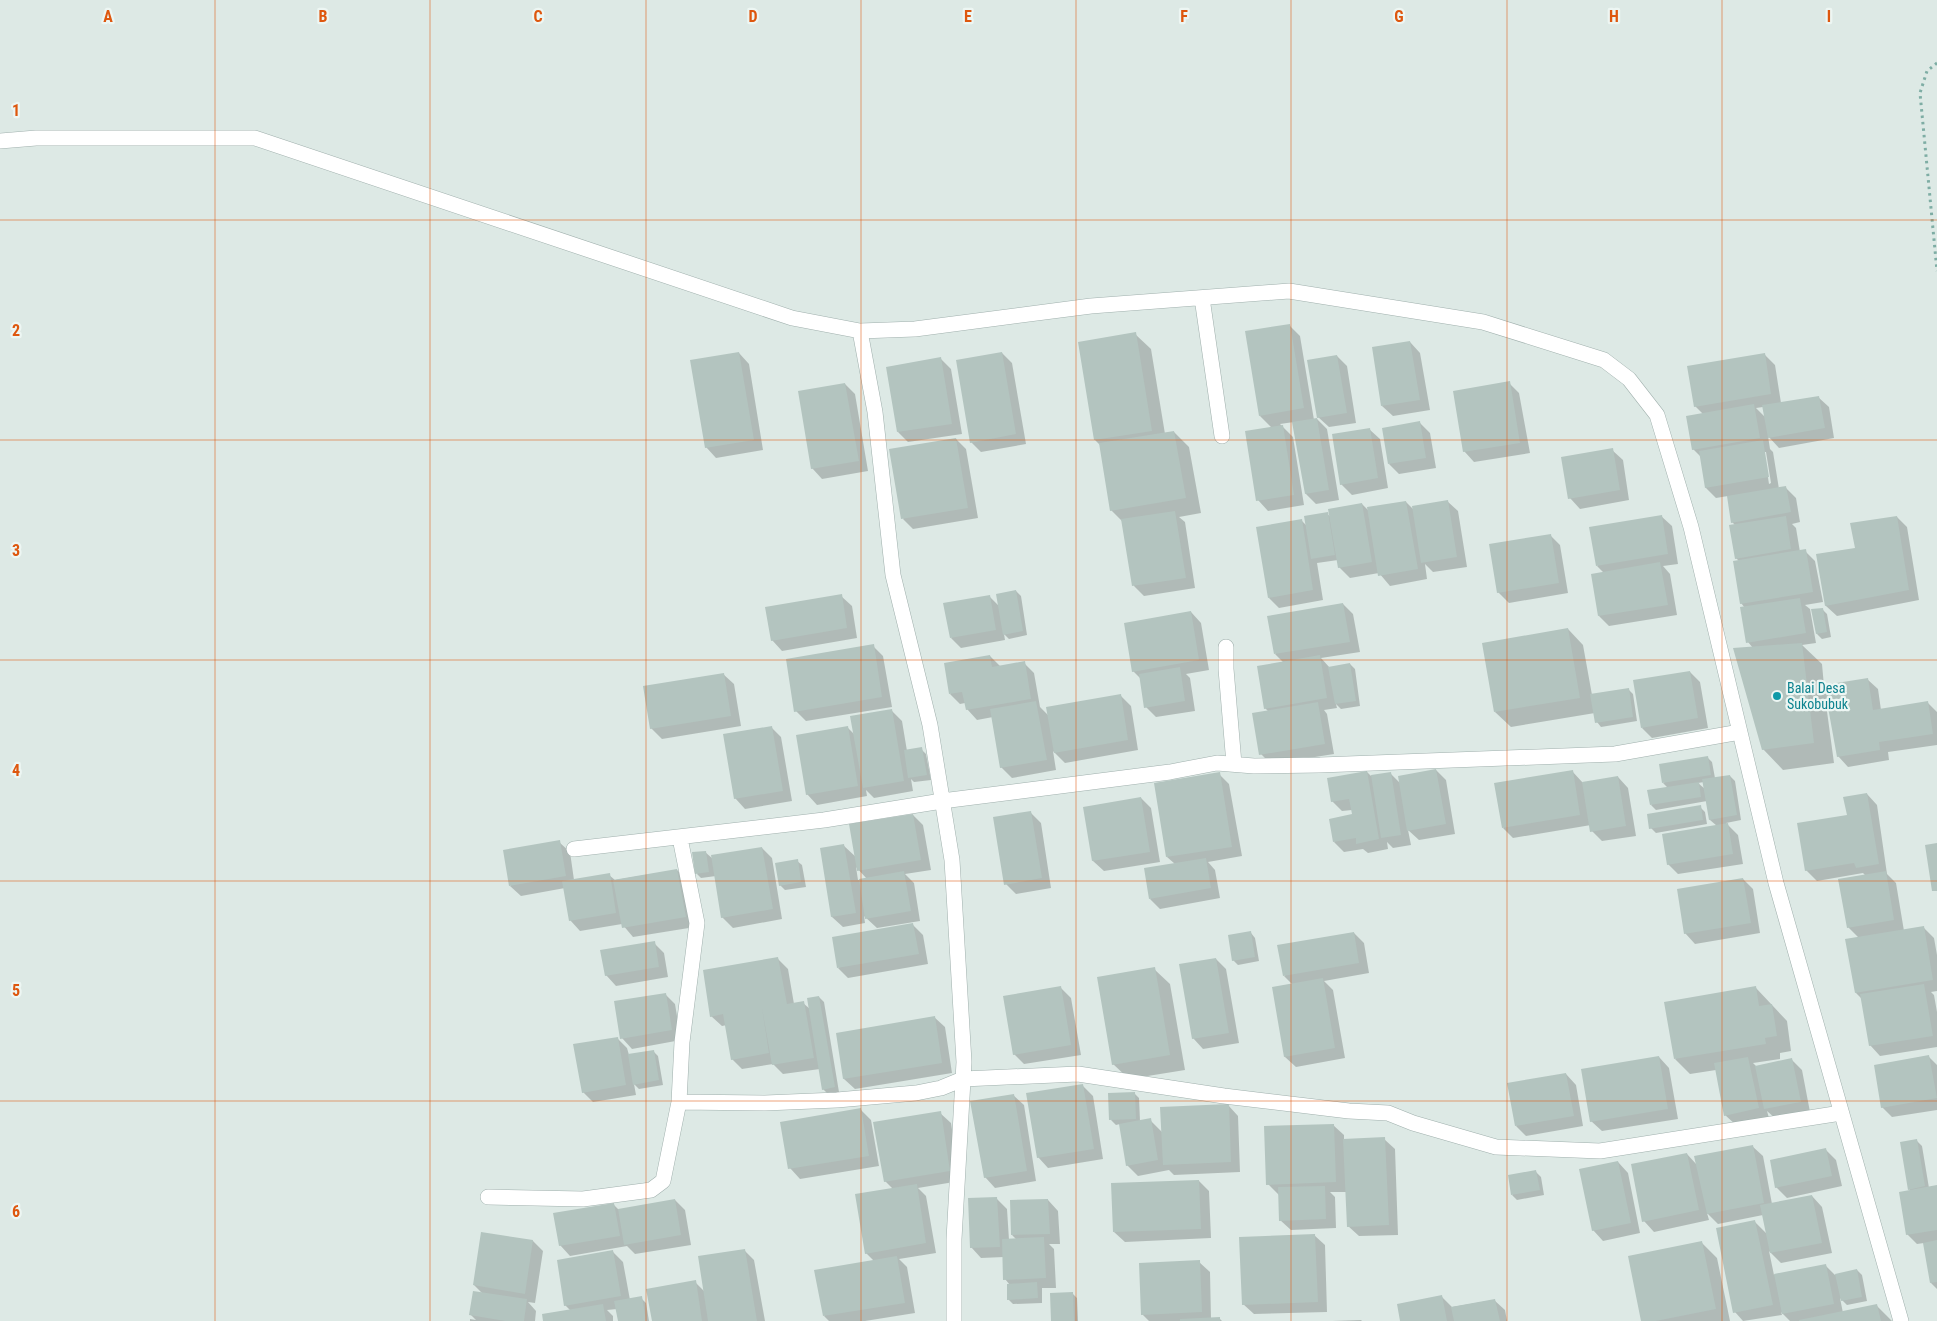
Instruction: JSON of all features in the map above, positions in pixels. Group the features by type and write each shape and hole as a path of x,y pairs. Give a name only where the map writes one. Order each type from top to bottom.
{"street":[{"path":"0,141 36,138 254,138 792,318 860,331 915,329 1091,306 1288,291 1483,322 1604,360 1629,379 1657,415 1691,527 1776,884 1901,1321"},
{"path":"1202,298 1222,436"},
{"path":"860,331 875,412 893,575 930,725 952,860 964,1062 954,1239 954,1321"},
{"path":"1226,647 1226,669 1234,764"},
{"path":"574,849 824,820 942,801 1170,772 1217,763 1320,765 1615,754 1740,732"},
{"path":"488,1197 583,1199 651,1190 662,1181 678,1102 682,1042 697,923 680,838"},
{"path":"678,1102 765,1103 876,1096 916,1093 941,1088 963,1079 1085,1074 1224,1096 1388,1113 1413,1123 1484,1145 1600,1151 1841,1113"}],"path":[{"path":"1937,63 1927,71 1920,93 1937,271"}],"building":[{"path":"1290,324 1304,408 1259,416 1245,331"},
{"path":"1136,332 1152,431 1094,440 1078,342"},
{"path":"1410,341 1420,400 1381,406 1372,347"},
{"path":"739,352 754,440 705,448 690,360"},
{"path":"1002,352 1016,434 970,443 956,360"},
{"path":"1765,353 1771,394 1694,407 1687,366"},
{"path":"1337,355 1347,413 1317,418 1307,360"},
{"path":"941,357 952,424 897,432 886,367"},
{"path":"1510,381 1520,443 1463,452 1453,391"},
{"path":"845,383 859,461 811,469 798,391"},
{"path":"1819,396 1825,428 1768,438 1762,405"},
{"path":"1754,404 1760,438 1692,450 1686,416"},
{"path":"1317,418 1329,490 1305,494 1292,422"},
{"path":"1420,421 1426,458 1388,464 1382,428"},
{"path":"1283,425 1294,495 1256,501 1245,431"},
{"path":"1370,428 1378,478 1340,485 1332,434"},
{"path":"1174,431 1186,498 1110,511 1099,443"},
{"path":"956,438 968,508 901,519 889,449"},
{"path":"1763,440 1769,477 1705,488 1699,451"},
{"path":"1613,448 1620,490 1568,499 1561,457"},
{"path":"1786,486 1791,512 1731,523 1727,496"},
{"path":"1448,500 1457,557 1421,563 1412,506"},
{"path":"1406,501 1418,569 1378,576 1367,507"},
{"path":"1362,503 1372,562 1338,568 1328,509"},
{"path":"1175,511 1186,578 1132,586 1121,519"},
{"path":"1328,512 1335,555 1311,559 1304,516"},
{"path":"1662,515 1668,554 1596,566 1589,527"},
{"path":"1786,516 1791,549 1735,559 1729,525"},
{"path":"1897,516 1909,590 1825,606 1816,554 1855,548 1850,523"},
{"path":"1302,519 1313,590 1268,598 1256,527"},
{"path":"1551,534 1559,583 1497,593 1489,544"},
{"path":"1806,549 1813,592 1740,604 1733,561"},
{"path":"1660,562 1668,605 1598,616 1591,574"},
{"path":"1016,590 1023,631 1003,635 996,594"},
{"path":"842,594 847,628 771,641 765,607"},
{"path":"990,595 996,630 950,638 943,603"},
{"path":"1800,598 1806,633 1746,643 1740,607"},
{"path":"1343,603 1350,642 1274,654 1267,616"},
{"path":"1823,608 1827,632 1816,634 1811,609"},
{"path":"1191,611 1199,660 1132,672 1124,623"},
{"path":"1568,628 1580,698 1494,712 1482,643"},
{"name":"Balai Desa Sukobubuk","path":"1802,643 1814,743 1762,750 1733,648"},
{"path":"874,644 882,697 794,712 786,659"},
{"path":"990,655 992,667 1025,661 1031,699 966,710 962,692 949,694 944,663"},
{"path":"1320,655 1327,698 1264,709 1257,666"},
{"path":"1350,663 1356,701 1335,704 1328,667"},
{"path":"1180,667 1185,701 1144,708 1139,674"},
{"path":"1690,671 1698,718 1641,728 1633,680"},
{"path":"724,673 731,716 650,729 643,686"},
{"path":"1868,678 1873,710 1928,701 1933,734 1879,742 1880,750 1837,757 1824,685"},
{"path":"1629,688 1633,717 1595,723 1590,694"},
{"path":"1121,694 1128,740 1054,753 1046,707"},
{"path":"1036,701 1047,760 1000,768 990,709"},
{"path":"1318,702 1325,744 1259,755 1252,713"},
{"path":"892,709 904,781 863,788 850,716"},
{"path":"772,726 783,791 734,799 723,734"},
{"path":"848,726 858,786 806,795 796,735"},
{"path":"922,747 927,775 908,778 904,750"},
{"path":"1708,756 1711,775 1662,783 1659,764"},
{"path":"1436,769 1446,824 1407,831 1398,776"},
{"path":"1573,770 1580,815 1502,828 1494,783"},
{"path":"1367,771 1379,839 1356,844 1356,838 1333,842 1329,819 1352,814 1349,799 1331,802 1327,778"},
{"path":"1220,772 1232,847 1166,857 1154,783"},
{"path":"1391,772 1401,835 1381,838 1371,775"},
{"path":"1730,775 1737,815 1709,820 1702,779"},
{"path":"1618,776 1626,826 1590,832 1582,782"},
{"path":"1699,782 1701,797 1650,805 1647,790"},
{"path":"1867,793 1879,864 1856,868 1854,863 1805,871 1797,823 1847,815 1843,797"},
{"path":"1141,797 1150,852 1092,861 1083,807"},
{"path":"1701,805 1703,820 1649,829 1647,814"},
{"path":"1031,811 1042,878 1004,885 993,817"},
{"path":"913,814 921,860 857,871 849,824"},
{"path":"1728,823 1733,854 1667,865 1662,834"},
{"path":"560,840 566,876 509,886 503,850"},
{"path":"1937,843 1937,891 1932,891 1925,845"},
{"path":"844,844 856,913 831,917 820,848"},
{"path":"762,847 773,909 721,918 711,855"},
{"path":"706,851 709,872 695,874 692,852"},
{"path":"1206,858 1211,888 1149,899 1144,868"},
{"path":"798,859 801,882 779,886 775,863"},
{"path":"677,869 686,917 622,928 613,880"},
{"path":"904,871 911,911 865,919 859,879"},
{"path":"1886,871 1894,920 1847,928 1838,879"},
{"path":"610,873 616,913 569,921 562,881"},
{"path":"1743,878 1751,923 1684,934 1677,889"},
{"path":"913,923 919,954 837,968 832,937"},
{"path":"1924,926 1933,980 1855,993 1845,939"},
{"path":"1251,931 1255,957 1232,961 1228,935"},
{"path":"1354,932 1359,963 1283,976 1277,945"},
{"path":"655,941 659,967 605,976 600,950"},
{"path":"778,957 787,1004 804,1001 814,1058 772,1065 762,1008 769,1053 731,1060 723,1014 710,1017 703,970"},
{"path":"1216,958 1229,1033 1192,1039 1179,964"},
{"path":"1155,967 1170,1055 1112,1065 1097,977"},
{"path":"1323,978 1335,1048 1284,1057 1272,987"},
{"path":"1924,984 1933,1036 1869,1046 1860,994"},
{"path":"1061,986 1071,1045 1013,1055 1003,996"},
{"path":"1756,986 1759,1006 1772,1004 1777,1036 1765,1038 1766,1044 1674,1059 1664,1002"},
{"path":"666,993 672,1030 620,1039 614,1001"},
{"path":"819,996 835,1087 822,1090 807,998"},
{"path":"935,1016 942,1063 843,1079 836,1033"},
{"path":"618,1037 626,1085 582,1093 573,1044"},
{"path":"654,1050 659,1080 633,1085 628,1054"},
{"path":"1929,1055 1937,1098 1881,1108 1874,1065"},
{"path":"1659,1056 1668,1109 1590,1122 1581,1069"},
{"path":"1748,1057 1759,1108 1724,1116 1714,1063"},
{"path":"1792,1058 1801,1102 1764,1109 1755,1066"},
{"path":"1566,1073 1574,1116 1515,1126 1507,1083"},
{"path":"1083,1084 1094,1149 1037,1158 1026,1093"},
{"path":"1135,1092 1136,1119 1109,1120 1108,1093"},
{"path":"1014,1094 1027,1171 984,1178 970,1101"},
{"path":"1229,1104 1231,1162 1163,1165 1160,1107"},
{"path":"861,1108 869,1156 788,1169 780,1122"},
{"path":"941,1111 950,1171 884,1182 873,1122"},
{"path":"1151,1118 1158,1160 1126,1166 1119,1124"},
{"path":"1334,1124 1336,1182 1266,1185 1264,1126"},
{"path":"1385,1137 1389,1225 1347,1227 1343,1139"},
{"path":"1917,1139 1925,1186 1908,1190 1900,1142"},
{"path":"1753,1145 1764,1203 1707,1214 1694,1156"},
{"path":"1826,1148 1832,1176 1775,1188 1770,1160"},
{"path":"1687,1153 1699,1210 1642,1222 1631,1164"},
{"path":"1618,1161 1631,1223 1592,1231 1579,1169"},
{"path":"1536,1170 1540,1190 1511,1195 1508,1175"},
{"path":"1199,1180 1201,1229 1113,1232 1111,1183"},
{"path":"917,1184 926,1243 865,1254 855,1194"},
{"path":"1937,1185 1937,1230 1906,1235 1899,1192"},
{"path":"1325,1186 1326,1219 1279,1221 1278,1187"},
{"path":"1812,1195 1822,1243 1770,1253 1760,1205"},
{"path":"997,1197 1000,1247 970,1248 968,1198"},
{"path":"675,1199 681,1235 624,1245 618,1209"},
{"path":"1048,1199 1050,1234 1011,1235 1010,1200"},
{"path":"614,1203 620,1236 559,1246 553,1213"},
{"path":"1755,1220 1773,1305 1733,1313 1716,1228"},
{"path":"481,1232 533,1240 525,1294 473,1285"},
{"path":"1315,1234 1318,1302 1242,1305 1239,1237"},
{"path":"1044,1237 1046,1278 1003,1280 1002,1239"},
{"path":"1937,1240 1937,1282 1930,1283 1923,1243"},
{"path":"1702,1241 1716,1309 1656,1321 1641,1321 1628,1256"},
{"path":"745,1249 757,1321 708,1321 698,1256"},
{"path":"613,1250 621,1296 564,1306 557,1260"},
{"path":"897,1256 905,1303 823,1316 814,1270"},
{"path":"1200,1260 1202,1312 1141,1315 1139,1263"},
{"path":"1826,1264 1834,1304 1782,1314 1774,1274"},
{"path":"1857,1269 1862,1297 1841,1301 1835,1274"},
{"path":"696,1280 702,1321 652,1321 646,1289"},
{"path":"1037,1282 1038,1298 1007,1300 1007,1284"},
{"path":"473,1291 527,1299 524,1321 505,1321 469,1315"},
{"path":"1073,1292 1074,1321 1051,1321 1050,1293"},
{"path":"1442,1295 1447,1321 1400,1321 1397,1304"},
{"path":"642,1296 646,1321 618,1321 614,1301"},
{"path":"1495,1299 1500,1321 1454,1321 1451,1307"},
{"path":"603,1304 606,1321 543,1321 542,1314"},
{"path":"1877,1304 1881,1321 1799,1321 1799,1320"},
{"path":"1220,1317 1220,1321 1180,1321 1180,1319"}],"place":[{"name":"Balai Desa Sukobubuk","path":"1777,696"}]}
